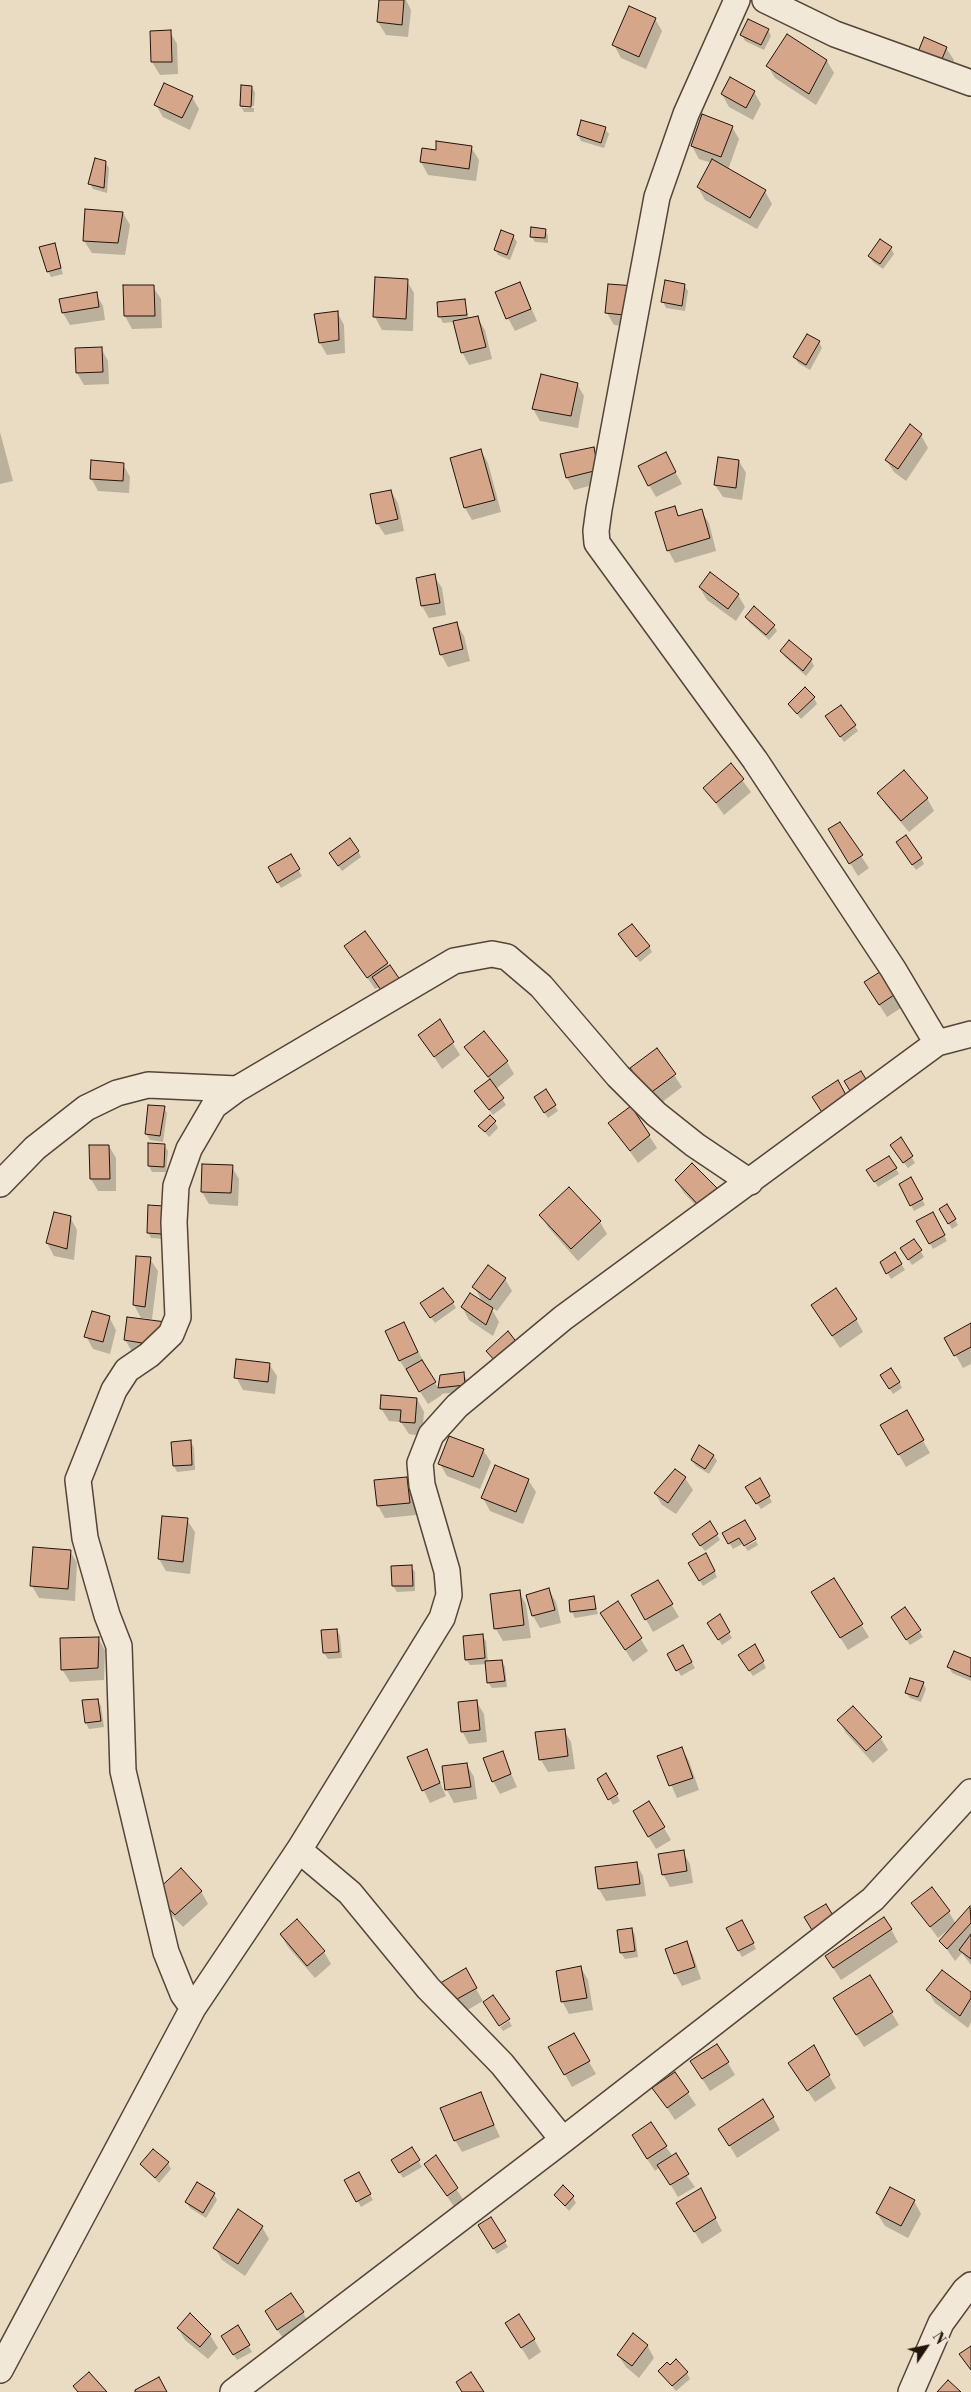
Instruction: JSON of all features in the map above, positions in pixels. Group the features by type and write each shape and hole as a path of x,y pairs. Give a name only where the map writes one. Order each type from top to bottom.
{"street":[{"path":"737,0 686,114 657,197 598,516 596,531 598,543 755,760 893,968 937,1042"},
{"path":"765,0 835,34 971,83"},
{"path":"193,2008 183,1994 166,1952 123,1771 119,1646 107,1615 85,1538 78,1480 114,1390 127,1370 149,1355 170,1334 178,1317 174,1222 176,1186 189,1149 214,1106 237,1089 454,961 492,954 507,957 541,986 618,1076 656,1114 694,1145 750,1182"},
{"path":"0,2370 193,2008 299,1850 442,1618 449,1595 447,1571 422,1485 420,1463 431,1435 456,1406 563,1318 750,1182 937,1042 969,1039"},
{"path":"0,1184 34,1148 86,1108 116,1093 148,1085 237,1089"},
{"path":"233,2392 873,1899 971,1792"},
{"path":"299,1850 350,1892 428,1988 502,2064 562,2140"},
{"path":"911,2392 941,2323 965,2290 971,2285"}],"building":[{"path":"379,0 404,0 402,25 377,22"},
{"path":"629,6 656,18 639,57 612,45"},
{"path":"748,19 769,29 761,45 740,35"},
{"path":"171,30 172,62 151,62 150,31"},
{"path":"787,34 827,60 809,94 766,66"},
{"path":"924,37 947,47 939,66 916,57"},
{"path":"730,77 755,91 746,108 721,94"},
{"path":"164,83 193,96 182,118 154,105"},
{"path":"241,85 252,86 251,107 240,106"},
{"path":"702,114 733,126 721,157 691,146"},
{"path":"581,120 606,127 601,143 577,135"},
{"path":"436,141 472,146 469,169 420,162 422,148 436,150"},
{"path":"95,158 106,161 104,188 88,184"},
{"path":"712,159 766,190 750,218 697,187"},
{"path":"85,209 123,212 118,243 83,241"},
{"path":"531,227 546,229 545,238 530,237"},
{"path":"501,230 514,235 507,255 494,250"},
{"path":"880,239 892,247 880,264 868,256"},
{"path":"55,243 61,268 47,272 39,247"},
{"path":"375,277 408,279 406,319 373,317"},
{"path":"665,280 685,284 682,306 661,302"},
{"path":"520,282 531,309 506,319 495,292"},
{"path":"608,284 636,286 634,316 605,313"},
{"path":"123,285 154,285 155,316 124,316"},
{"path":"97,292 99,307 62,313 59,299"},
{"path":"465,299 467,315 438,317 437,302"},
{"path":"338,311 339,340 319,343 314,314"},
{"path":"478,316 486,347 461,353 453,321"},
{"path":"807,334 820,341 806,365 793,357"},
{"path":"102,347 103,372 76,373 75,348"},
{"path":"541,374 578,383 571,416 532,409"},
{"path":"910,424 922,434 898,469 885,460"},
{"path":"594,447 598,470 566,478 560,454"},
{"path":"481,449 495,500 464,508 450,458"},
{"path":"666,452 676,472 648,486 638,466"},
{"path":"718,457 739,460 736,488 714,485"},
{"path":"91,460 124,463 123,481 90,479"},
{"path":"391,490 398,519 376,524 370,494"},
{"path":"675,506 678,516 702,509 710,538 667,551 655,512"},
{"path":"710,572 739,594 728,609 699,587"},
{"path":"435,574 440,603 421,606 416,578"},
{"path":"754,606 775,625 766,635 745,617"},
{"path":"457,622 463,649 440,655 433,628"},
{"path":"789,640 812,659 803,671 780,651"},
{"path":"805,687 815,697 797,714 788,704"},
{"path":"841,705 856,725 840,737 825,716"},
{"path":"731,763 744,779 716,803 703,788"},
{"path":"904,770 928,798 901,821 877,793"},
{"path":"840,822 863,855 849,864 828,829"},
{"path":"906,835 922,858 912,865 896,842"},
{"path":"350,838 359,851 338,866 329,853"},
{"path":"291,854 300,869 277,883 268,867"},
{"path":"632,924 650,946 636,957 618,934"},
{"path":"365,931 388,963 367,978 344,946"},
{"path":"390,965 405,987 387,999 372,977"},
{"path":"883,970 897,993 879,1005 864,982"},
{"path":"440,1019 454,1042 434,1057 418,1035"},
{"path":"484,1031 508,1061 488,1077 464,1047"},
{"path":"657,1048 676,1074 649,1094 630,1068"},
{"path":"861,1071 869,1084 852,1094 844,1081"},
{"path":"490,1079 504,1098 489,1110 474,1091"},
{"path":"838,1080 847,1097 823,1114 812,1097"},
{"path":"546,1089 556,1105 544,1113 534,1097"},
{"path":"148,1105 165,1106 160,1136 145,1134"},
{"path":"631,1106 650,1135 630,1151 608,1123"},
{"path":"490,1115 496,1121 485,1132 478,1126"},
{"path":"901,1137 913,1156 903,1163 890,1145"},
{"path":"148,1143 165,1144 164,1167 148,1166"},
{"path":"89,1145 109,1145 110,1179 90,1179"},
{"path":"889,1156 897,1168 874,1182 866,1170"},
{"path":"692,1163 720,1191 702,1209 675,1180"},
{"path":"202,1164 233,1165 231,1193 201,1192"},
{"path":"911,1177 923,1199 910,1206 899,1184"},
{"path":"569,1187 601,1221 571,1249 539,1215"},
{"path":"947,1204 956,1219 948,1224 939,1209"},
{"path":"148,1205 164,1206 162,1234 147,1233"},
{"path":"54,1212 71,1216 67,1249 46,1243"},
{"path":"933,1212 945,1235 929,1244 916,1221"},
{"path":"914,1239 922,1250 908,1260 900,1248"},
{"path":"895,1252 902,1264 886,1274 880,1262"},
{"path":"136,1256 151,1257 145,1307 133,1305"},
{"path":"488,1265 506,1278 490,1300 472,1287"},
{"path":"443,1288 454,1302 430,1318 420,1303"},
{"path":"836,1288 857,1319 832,1336 811,1305"},
{"path":"470,1293 493,1308 486,1325 461,1307"},
{"path":"92,1311 110,1316 103,1342 84,1337"},
{"path":"127,1317 166,1322 154,1345 124,1340"},
{"path":"404,1322 418,1352 399,1361 385,1331"},
{"path":"971,1323 971,1347 954,1356 944,1338"},
{"path":"508,1331 518,1344 497,1363 486,1351"},
{"path":"236,1359 270,1363 268,1382 234,1378"},
{"path":"422,1360 436,1382 419,1392 406,1369"},
{"path":"891,1368 900,1382 889,1389 880,1375"},
{"path":"464,1372 465,1385 438,1388 440,1375"},
{"path":"381,1395 417,1398 415,1423 400,1422 401,1410 380,1409"},
{"path":"907,1410 924,1440 898,1455 880,1425"},
{"path":"449,1436 484,1449 473,1477 438,1464"},
{"path":"191,1440 192,1465 173,1466 171,1442"},
{"path":"699,1445 714,1455 705,1469 691,1460"},
{"path":"495,1465 529,1479 516,1512 481,1498"},
{"path":"675,1469 686,1477 668,1503 654,1493"},
{"path":"407,1477 410,1503 377,1506 374,1480"},
{"path":"760,1478 770,1496 756,1504 745,1487"},
{"path":"162,1516 188,1518 183,1562 158,1559"},
{"path":"745,1520 756,1539 744,1546 739,1538 728,1544 722,1533"},
{"path":"710,1521 718,1534 700,1546 692,1534"},
{"path":"33,1547 71,1550 68,1589 30,1586"},
{"path":"706,1553 715,1571 699,1581 688,1563"},
{"path":"412,1565 413,1586 392,1586 391,1566"},
{"path":"834,1578 863,1624 840,1638 811,1592"},
{"path":"658,1580 673,1604 645,1620 631,1595"},
{"path":"549,1588 555,1610 532,1616 526,1595"},
{"path":"520,1590 524,1625 494,1629 490,1594"},
{"path":"594,1596 596,1609 570,1612 569,1600"},
{"path":"618,1601 642,1638 625,1650 600,1613"},
{"path":"905,1607 921,1630 906,1640 891,1617"},
{"path":"720,1614 730,1632 718,1640 707,1623"},
{"path":"337,1629 339,1652 323,1653 321,1630"},
{"path":"483,1634 485,1658 465,1660 463,1636"},
{"path":"99,1637 98,1668 61,1670 60,1638"},
{"path":"755,1644 764,1661 749,1671 738,1655"},
{"path":"683,1645 692,1662 676,1671 667,1654"},
{"path":"954,1651 971,1658 971,1677 947,1667"},
{"path":"502,1660 505,1681 487,1683 485,1661"},
{"path":"910,1678 924,1682 918,1697 905,1693"},
{"path":"98,1699 101,1721 85,1723 82,1700"},
{"path":"477,1700 480,1730 461,1732 458,1702"},
{"path":"853,1706 882,1737 866,1751 837,1720"},
{"path":"565,1729 568,1756 539,1760 535,1732"},
{"path":"682,1747 693,1778 669,1786 657,1756"},
{"path":"427,1749 440,1783 422,1791 407,1757"},
{"path":"503,1751 511,1774 492,1782 483,1758"},
{"path":"467,1763 471,1787 445,1790 442,1766"},
{"path":"606,1773 618,1794 608,1800 597,1779"},
{"path":"649,1801 665,1827 648,1837 633,1811"},
{"path":"684,1850 687,1871 662,1875 658,1854"},
{"path":"637,1862 640,1884 598,1889 595,1867"},
{"path":"181,1868 202,1891 175,1915 154,1893"},
{"path":"932,1887 950,1911 930,1927 911,1903"},
{"path":"826,1904 834,1917 812,1930 804,1917"},
{"path":"970,1906 971,1923 947,1949 939,1941"},
{"path":"884,1917 892,1929 833,1968 825,1956"},
{"path":"297,1919 325,1951 307,1966 280,1934"},
{"path":"742,1920 754,1943 738,1951 726,1928"},
{"path":"632,1928 635,1951 620,1953 617,1930"},
{"path":"971,1934 971,1959 959,1950"},
{"path":"687,1941 695,1967 674,1974 665,1949"},
{"path":"581,1966 587,1998 561,2002 556,1971"},
{"path":"466,1968 477,1988 448,2004 437,1985"},
{"path":"942,1970 971,1992 971,1998 960,2016 926,1990"},
{"path":"870,1975 893,2012 856,2035 833,1998"},
{"path":"493,1995 510,2019 499,2026 483,2002"},
{"path":"574,2033 590,2061 564,2075 548,2047"},
{"path":"717,2044 729,2062 702,2079 690,2061"},
{"path":"814,2045 830,2075 807,2091 788,2063"},
{"path":"675,2072 689,2092 667,2108 652,2088"},
{"path":"481,2092 494,2125 454,2141 440,2108"},
{"path":"763,2099 774,2117 729,2146 718,2129"},
{"path":"651,2122 667,2146 647,2159 632,2135"},
{"path":"412,2147 420,2160 399,2173 391,2160"},
{"path":"153,2149 169,2162 155,2178 140,2164"},
{"path":"676,2153 689,2174 670,2185 657,2165"},
{"path":"436,2155 458,2188 447,2196 424,2164"},
{"path":"359,2172 371,2194 356,2202 344,2180"},
{"path":"197,2182 215,2193 203,2213 185,2202"},
{"path":"563,2185 574,2196 565,2206 554,2195"},
{"path":"890,2187 915,2200 901,2226 876,2213"},
{"path":"701,2188 716,2218 694,2232 676,2203"},
{"path":"238,2209 263,2226 238,2264 213,2248"},
{"path":"491,2217 506,2241 493,2249 478,2225"},
{"path":"291,2293 304,2312 277,2330 265,2311"},
{"path":"190,2313 211,2334 200,2347 177,2328"},
{"path":"519,2314 535,2339 521,2348 505,2323"},
{"path":"238,2325 250,2345 233,2355 221,2336"},
{"path":"633,2333 648,2345 632,2366 617,2355"},
{"path":"971,2346 971,2370 959,2354"},
{"path":"676,2359 688,2372 672,2386 658,2371 667,2362 670,2365"},
{"path":"89,2372 107,2392 78,2392 73,2386"},
{"path":"471,2372 484,2392 462,2392 456,2382"},
{"path":"159,2377 167,2392 135,2392 135,2390"},
{"path":"948,2380 961,2392 937,2392"}]}
